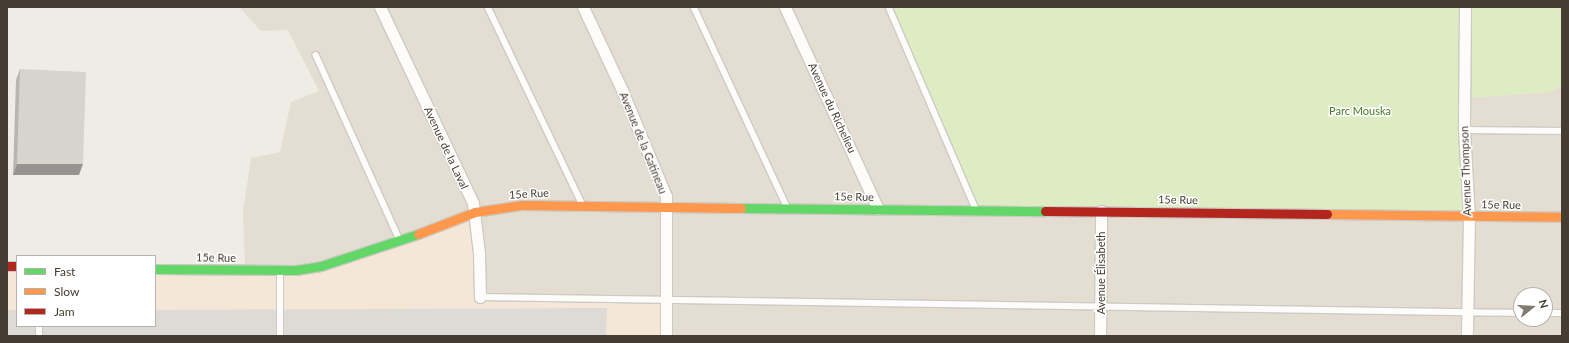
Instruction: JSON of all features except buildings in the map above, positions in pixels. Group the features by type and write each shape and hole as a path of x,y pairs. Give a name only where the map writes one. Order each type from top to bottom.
{"street":[{"name":"Avenue de la Laval","path":"381,7 473,203 479,253 480,297"},
{"name":"Avenue de la Gatineau","path":"583,7 661,180 667,206 668,300 666,336"},
{"name":"Avenue du Richelieu","path":"785,7 878,209"},
{"name":"Avenue Thompson","path":"1465,7 1464,130 1468,216 1467,336"},
{"name":"15e Rue","path":"156,269 280,270 321,266 400,240 475,212 522,205 976,209 1562,217"},
{"name":"Avenue Élisabeth","path":"1100,336 1101,211"}],"lane":[{"path":"488,7 583,206"},
{"path":"694,7 787,208"},
{"path":"889,7 976,209"},
{"path":"316,55 400,240"},
{"path":"1464,130 1562,131"},
{"path":"280,270 280,336"},
{"path":"480,297 1513,313"}],"shaded area":[{"path":"239,7 889,7 1465,98 1550,92 1562,86 1562,336 666,336 321,266 245,270 243,211 251,158 280,152 291,102 319,91 288,30 261,31"},
{"path":"469,214 480,297 668,300 666,336 7,336 7,266 16,266 16,327 156,327 156,269 296,270"},
{"path":"607,308 606,336 7,336 7,310 16,310 16,327 156,327 156,310"}],"green space":[{"name":"Parc Mouska","path":"889,7 1562,7 1562,86 1550,92 1465,98 1469,216 976,209"}],"traffic: fast":[{"path":"741,208 1045,211"},
{"path":"156,269 296,270 321,266 418,234"}],"traffic: slow":[{"path":"418,234 475,212 522,205 741,208"},
{"path":"1327,214 1562,217"}],"traffic: jam":[{"path":"1045,211 1327,214"},
{"path":"7,266 16,266"}]}
